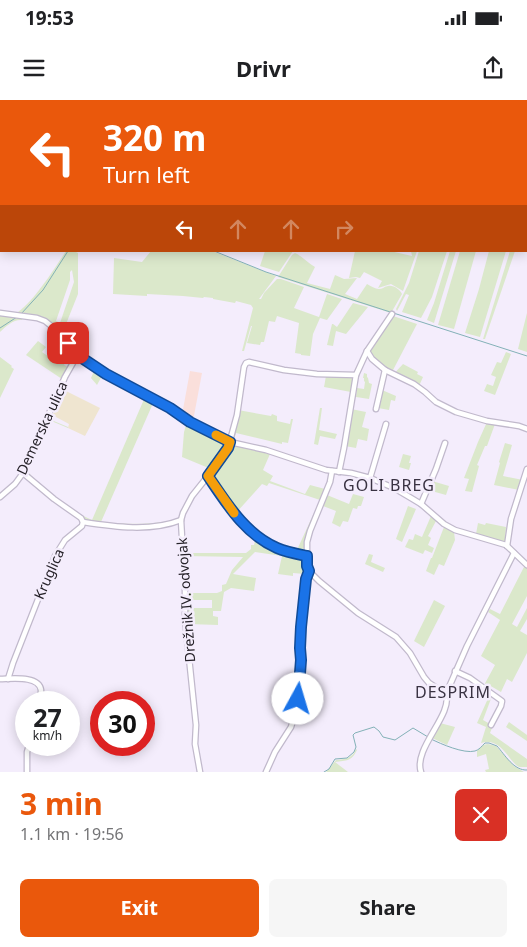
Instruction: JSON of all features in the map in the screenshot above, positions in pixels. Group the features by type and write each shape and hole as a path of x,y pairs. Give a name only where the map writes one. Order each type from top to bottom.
{"street":[{"path":"0,313 37,318 45,321 78,354 106,374 170,408 190,422 230,442 266,450 332,471 370,478 394,488 421,504 444,524 455,530 507,546 527,565"},
{"path":"339,472 356,375 367,351 392,314"},
{"path":"367,351 372,359 385,370 414,384 436,402 456,412 487,421 520,426 527,429"},
{"name":"Demerska ulica","path":"0,497 15,484 23,473 62,384 78,354"},
{"name":"Drežnik IV. odvojak","path":"200,772 195,744 196,724 185,619 181,520 187,504 228,448 237,414 244,367 247,363 317,374 356,375"},
{"path":"376,409 385,370"},
{"path":"370,478 386,424"},
{"path":"421,504 445,443"},
{"path":"507,546 511,519 527,469"},
{"path":"332,471 330,482 307,542 307,566 309,571 358,613 396,637 410,653 424,678 446,694"},
{"path":"23,473 54,499 81,518 83,522 145,527 181,520"},
{"path":"208,476 234,513 248,528 270,545 291,553 307,556"},
{"name":"Kruglica","path":"8,679 55,556 65,540 82,526 83,522"},
{"path":"421,772 420,757 446,704 446,694 455,672 514,554"},
{"path":"266,772 275,752 291,727 295,714 301,671 301,627 306,579 309,571"},
{"path":"455,672 470,678 502,701 491,725"},
{"path":"0,679 18,678 35,681 41,691"},
{"path":"26,756 28,772"}],"shaded area":[{"path":"190,371 202,373 193,421 182,415"},
{"path":"62,389 100,408 85,436 68,428 69,424 52,414"}],"green space":[{"path":"65,252 78,253 78,294 62,334 35,316 18,314 50,275","holes":["72,270 74,282 60,323 56,321"]},
{"path":"150,252 215,252 276,276 259,299 277,279 281,279 304,287 294,308 319,317 327,294 342,299 327,320 320,318 313,334 310,356 295,353 299,323 277,316 275,322 269,321 264,342 261,342 260,345 247,343 251,326 244,351 242,351 253,308 251,305 204,297 113,294 114,258 142,262"},
{"path":"265,252 292,252 279,272 260,266"},
{"path":"355,252 394,252 412,256 411,252 417,252 403,291 391,284 378,288 382,281 364,272 360,278 349,278"},
{"path":"419,252 447,252 432,297 421,318 402,312 409,295 406,294 397,311 396,309 409,283"},
{"path":"450,252 456,252 434,323 427,320"},
{"path":"460,252 476,252 454,329 438,325"},
{"path":"489,252 506,252 480,337 465,333"},
{"path":"510,252 515,252 485,339 483,339"},
{"path":"295,253 315,267 307,283 330,289 335,275 344,279 357,278 345,294 357,299 367,284 378,289 392,286 402,294 391,313 278,277"},
{"path":"353,303 368,307 346,334 336,331 333,346 327,345 332,324 337,327"},
{"path":"527,313 527,352 518,349"},
{"path":"0,315 23,317 22,320 7,325 0,332"},
{"path":"393,316 417,324 392,372 378,363 368,352"},
{"path":"38,341 46,347 42,352 52,359 59,348 68,356 64,365 68,367 62,379 26,355"},
{"path":"506,352 511,354 495,395 484,391 487,384 493,386 496,377 491,375 497,362 501,363"},
{"path":"0,357 14,369 0,398"},
{"path":"403,364 423,377 419,386 395,374"},
{"path":"95,369 103,374 97,385 91,378"},
{"path":"364,373 367,374 369,383 372,384 369,399 356,397 357,388 364,389"},
{"path":"326,376 354,377 351,392 324,387"},
{"path":"382,390 396,396 395,401 391,400 389,410 378,408"},
{"path":"145,397 154,401 101,522 151,523 180,518 172,522 162,524 135,526 109,525 89,521 49,494 25,472 48,420 49,419 68,427 49,420 27,471 57,499 92,520"},
{"path":"320,408 322,408 319,430 337,434 335,439 320,436 318,445 314,444"},
{"path":"351,409 366,412 362,427 369,429 367,441 358,439 356,448 345,446"},
{"path":"238,410 271,416 272,414 277,416 277,421 290,424 291,419 293,419 288,443 282,442 282,444 236,433 234,440 232,440"},
{"path":"187,422 226,442 227,444 211,469 182,457 184,432"},
{"path":"487,422 495,424 487,446 485,446 477,465 479,466 472,492 465,491 469,479 464,478"},
{"path":"505,443 512,445 503,476 523,480 519,490 494,485"},
{"path":"235,446 270,454 263,470 273,476 270,481 305,494 310,485 325,489 320,500 269,483 267,486 262,484 236,513 211,477"},
{"path":"403,454 411,456 409,470 399,467"},
{"path":"432,481 449,486 446,495 428,490"},
{"path":"353,494 364,497 361,506 358,506 357,509 353,508 348,522 343,521 340,527 332,523 336,511 323,506 327,495 349,504"},
{"path":"408,506 416,509 402,542 396,539"},
{"path":"314,513 307,532 304,553 296,552"},
{"path":"431,516 436,521 428,536 431,538 428,545 434,548 432,553 425,550 423,554 405,547 409,539 413,540 415,534 422,537"},
{"path":"478,523 506,527 505,542 476,534"},
{"path":"444,527 454,532 455,540 444,566 439,564 434,575 426,571"},
{"path":"260,539 302,558 305,563 305,574 293,573 293,576 278,574 282,556 255,552 233,574 256,578 254,591 231,588 224,592 221,611 213,611 213,616 218,617 218,625 188,624 187,608 212,608 212,600 187,600 187,593 217,593 222,591 222,585 226,584 232,570 243,557 184,556 184,553 246,553 251,549 251,545 254,545 255,541"},
{"path":"369,554 373,555 371,562 385,568 383,572 365,564"},
{"path":"525,565 527,567 527,596 512,624 517,627 527,608 527,619 520,631 527,635 527,653 512,682 507,679 501,692 489,685 486,689 483,687 495,665 481,656 500,620 488,612 490,609 500,614"},
{"path":"434,600 445,606 424,647 414,641"},
{"path":"490,694 492,696 483,720 490,724 489,726 492,728 490,733 527,759 527,767 516,765 497,745 487,742 481,743 486,727 477,723"},
{"path":"509,722 527,735 527,741 506,727"},
{"path":"440,723 455,727 447,745 432,738"},
{"path":"483,745 496,746 514,766 524,772 486,772 485,770 489,769 486,754 477,757 477,751"},
{"path":"356,749 351,759 335,762 348,772 326,772 336,760 350,757"}],"waterway":[{"path":"21,314 43,290 67,252"},
{"path":"216,252 266,272 527,356"},
{"path":"0,328 17,317"},
{"path":"324,772 329,769 335,759 347,758 354,752 356,747 353,735 355,733 374,727 383,737 395,740 413,728 428,737"},
{"path":"431,739 453,748 470,752 478,750 485,743 489,743 497,746 518,768 527,770"}],"slow traffic":[{"path":"216,435 230,442 228,448 208,476 234,513"}],"district":[{"name":"GOLI BREG","path":"389,485"},
{"name":"DESPRIM","path":"453,692"}],"route":[{"path":"68,343 82,358 106,374 170,408 190,422 230,442 228,448 208,476 234,513 257,536 270,545 291,553 307,556 309,571 306,579 301,627 298,699"}]}
